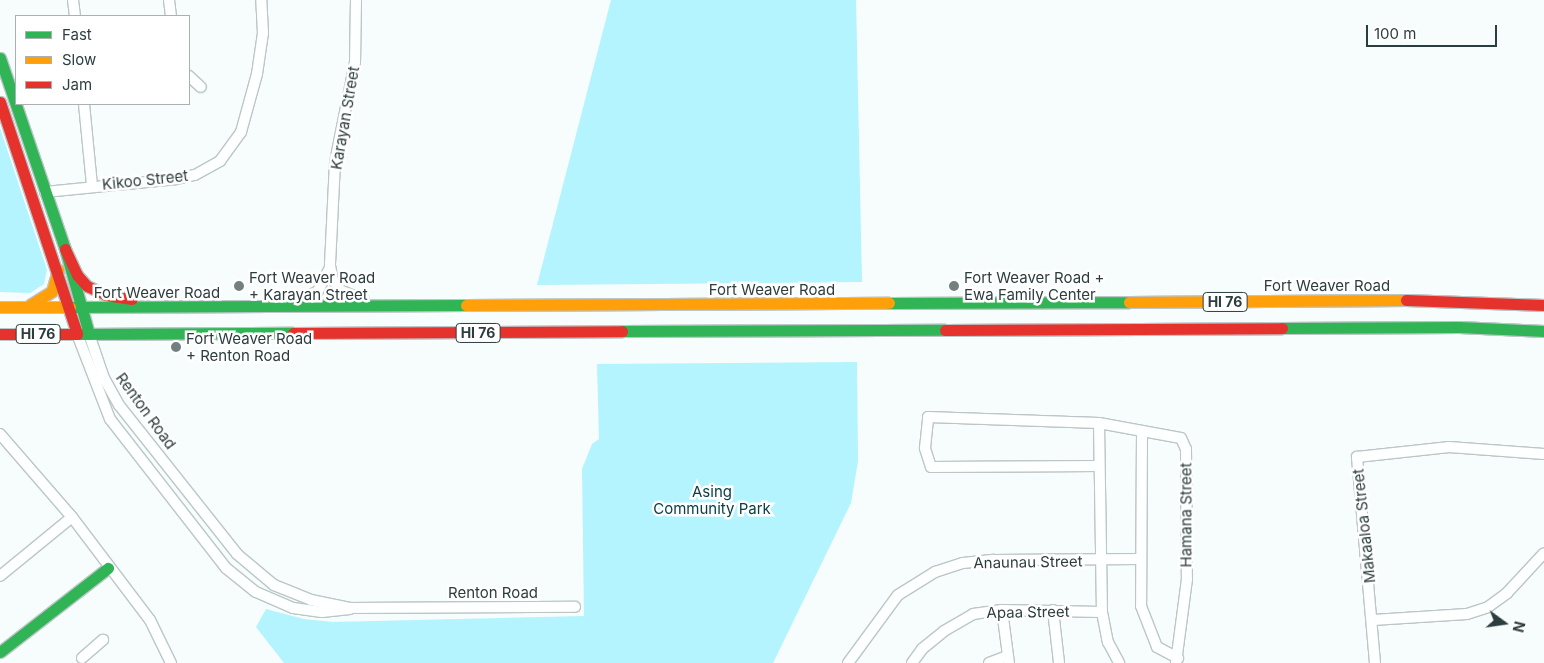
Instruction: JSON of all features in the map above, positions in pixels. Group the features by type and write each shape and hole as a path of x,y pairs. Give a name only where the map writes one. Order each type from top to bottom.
{"main road":[{"name":"Renton Road","path":"0,58 15,102"},
{"name":"Renton Road","path":"0,102 58,270 87,330"},
{"name":"Renton Road","path":"16,105 65,249 75,307 77,334"},
{"path":"5,116 18,111"},
{"path":"65,249 77,275 88,286 106,294 135,300 150,308"},
{"path":"26,307 52,291 58,270"},
{"name":"Fort Weaver Road","path":"0,307 866,305 1458,300 1544,305"},
{"path":"87,330 103,314 150,308"},
{"name":"HI 76","path":"0,334 77,334 87,330 867,331 1459,327 1544,331"},
{"path":"0,652 108,568"}],"street":[{"path":"73,0 75,15"},
{"path":"169,0 170,15"},
{"name":"Kikoo Street","path":"45,192 186,178 204,171 226,154 241,132 257,74 263,32 261,0"},
{"name":"Karayan Street","path":"356,0 355,62 335,162 330,266 333,280 344,293 380,305"},
{"path":"190,77 201,87"},
{"path":"84,105 92,186"},
{"name":"Karayan Street","path":"285,307 318,291 330,266"},
{"name":"Renton Road","path":"87,330 104,378 114,397 243,561 286,591 351,608"},
{"name":"Renton Road","path":"77,334 110,419 226,568 256,592 293,608 322,612 351,608 575,607"},
{"name":"Hamana Street","path":"1099,466 931,467 925,448 926,425 932,414 1098,423 1181,438 1186,449 1187,579 1177,660"},
{"name":"Anaunau Street","path":"1098,423 1102,612 1108,642 1119,663"},
{"path":"1142,431 1139,559 1141,606 1148,629 1157,647 1177,660"},
{"path":"0,434 72,518 108,568 150,620 171,663"},
{"name":"Makaaloa Street","path":"1375,663 1373,620 1357,457 1449,447 1544,454"},
{"path":"0,576 72,518"},
{"path":"1373,620 1467,614 1488,607 1507,593 1544,553"},
{"name":"Anaunau Street","path":"848,663 898,595 934,572 963,563 994,560 1101,561 1139,559"},
{"path":"988,663 1008,660 1002,610"},
{"name":"Apaa Street","path":"912,663 922,649 951,626 972,614 1002,610 1102,612"},
{"path":"1054,610 1059,663"},
{"path":"81,661 103,640"}],"green space":[{"path":"611,0 856,0 862,282 537,285"},
{"path":"0,128 47,270 44,284 30,293 0,292"},
{"name":"Asing Community Park","path":"857,362 858,461 851,503 773,663 284,663 256,627 266,609 304,619 333,622 584,616 582,469 592,444 599,439 597,364"}],"traffic: fast":[{"path":"0,58 15,102"},
{"path":"16,105 65,249 89,334"},
{"path":"889,303 1129,302"},
{"path":"70,307 466,305"},
{"path":"1282,328 1459,327 1544,331"},
{"path":"622,331 945,330"},
{"path":"77,334 293,333"},
{"path":"0,652 108,568"}],"traffic: slow":[{"path":"30,305 52,291 58,270"},
{"path":"1129,302 1406,300"},
{"path":"466,305 889,303"},
{"path":"0,307 70,307"}],"traffic: jam":[{"path":"0,102 77,334"},
{"path":"65,249 77,275 87,286 106,295 132,299"},
{"path":"1406,300 1544,305"},
{"path":"945,330 1282,328"},
{"path":"293,333 622,331"},
{"path":"0,334 77,334"}],"place":[{"name":"Fort Weaver Road + Karayan Street","path":"239,286"},
{"name":"Fort Weaver Road + Ewa Family Center","path":"954,286"},
{"name":"Fort Weaver Road + Renton Road","path":"176,347"}]}
